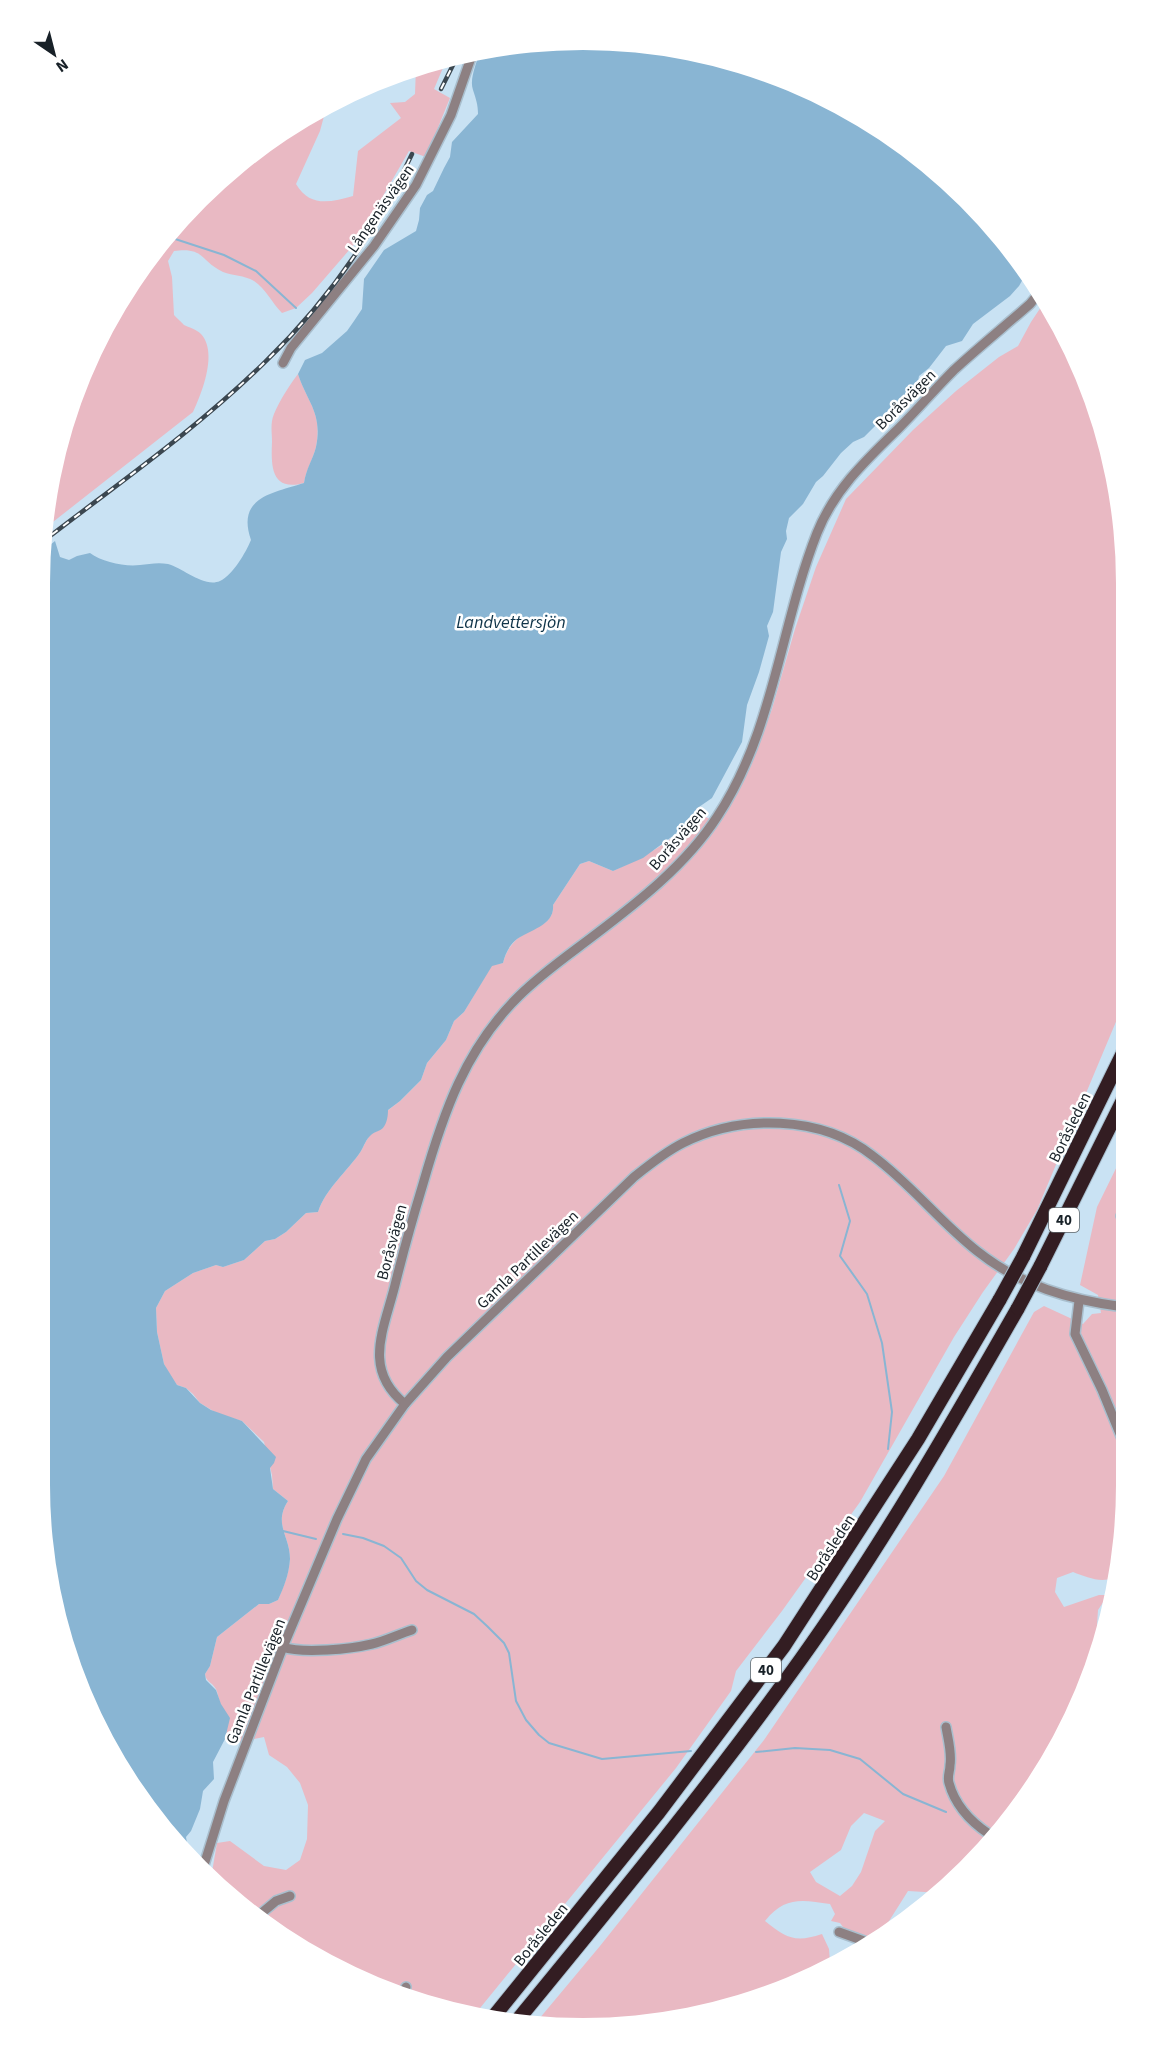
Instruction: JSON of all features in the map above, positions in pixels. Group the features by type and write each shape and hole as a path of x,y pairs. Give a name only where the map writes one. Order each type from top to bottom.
{"highway":[{"name":"Boråsleden","path":"499,2010 659,1812 784,1646 918,1439 1000,1299 1116,1067"},
{"name":"40","path":"523,2014 667,1835 801,1659 937,1450 1040,1267 1116,1114"}],"street":[{"name":"Långenäsvägen","path":"283,363 291,348 374,246 416,185 451,114 469,62"},
{"name":"Boråsvägen","path":"405,1404 389,1389 382,1377 378,1358 380,1343 439,1128 468,1063 485,1034 519,996 556,963 655,886 706,833 738,782 757,739 805,570 817,533 831,503 874,452 952,373 1034,299"},
{"name":"Gamla Partillevägen","path":"205,1860 224,1802 284,1647 357,1476 377,1441 405,1404 447,1357 642,1170 666,1153 690,1140 741,1126 790,1124 827,1132 854,1143 891,1170 978,1252 1018,1276 1051,1292 1079,1301 1116,1307"},
{"path":"1079,1301 1075,1334 1116,1424"},
{"path":"284,1647 291,1650 309,1651 372,1644 412,1630"},
{"path":"946,1727 951,1763 948,1776 949,1785 964,1812 986,1832"},
{"path":"264,1911 276,1901 290,1896"},
{"path":"840,1932 860,1939"}],"shaded area":[{"path":"443,69 434,89 450,98 426,157 409,151 357,241 296,308 282,313 254,281 223,272 192,251 174,251 168,261 172,277 174,315 184,325 201,334 208,351 207,373 193,412 53,522 68,445 78,411 104,347 139,286 182,231 231,182 258,160 286,139 324,117 320,131 296,184 302,192 314,200 329,201 353,196 358,151 401,118 390,103 405,102 415,94 416,77"},
{"path":"1040,309 1061,347 1075,379 1097,445 1111,513 1116,582 1116,1022 1037,1210 1014,1249 954,1337 860,1502 736,1671 731,1691 676,1768 481,2007 411,1989 379,1977 347,1963 286,1928 231,1885 213,1868 217,1843 230,1841 264,1866 286,1870 300,1860 307,1839 308,1805 300,1783 287,1767 269,1755 264,1737 240,1742 225,1739 226,1716 216,1689 205,1674 210,1666 217,1637 259,1604 269,1604 278,1600 290,1559 282,1523 288,1501 273,1489 264,1442 242,1421 218,1414 200,1403 193,1394 177,1385 171,1377 164,1364 157,1332 156,1308 165,1291 193,1273 216,1265 223,1267 244,1260 265,1241 275,1239 286,1232 306,1213 318,1212 326,1195 361,1151 370,1135 383,1128 387,1111 421,1080 427,1063 446,1040 454,1021 464,1012 492,965 503,963 515,941 545,923 552,912 553,905 580,864 589,861 613,871 659,847 697,814 719,822 751,766 772,709 816,567 846,499 913,430 956,391 999,357 1018,346"},
{"path":"298,374 316,416 318,435 304,483 293,485 285,484 275,475 272,460 272,424 279,404"},
{"path":"1116,1168 1116,1484 1111,1554 1107,1579 1098,1580 1073,1572 1057,1578 1055,1592 1064,1607 1103,1595 1087,1656 1075,1688 1061,1720 1026,1781 983,1836 934,1885 925,1892 908,1891 890,1920 855,1943 840,1923 831,1921 835,1914 830,1904 811,1901 795,1902 780,1907 772,1913 765,1921 785,1935 805,1938 822,1934 829,1949 830,1957 818,1963 754,1989 686,2007 617,2016 582,2018 542,2015 764,1740 944,1476 1034,1312 1044,1306 1083,1324 1092,1314 1101,1313 1098,1295 1080,1285 1097,1207","holes":["864,1813 885,1821 875,1831 861,1872 852,1886 840,1896 816,1882 810,1872 841,1850 851,1826"]}],"water":[{"name":"Landvettersjön","path":"582,50 617,51 686,60 754,78 786,90 849,121 879,139 907,160 934,182 983,231 1022,281 1010,296 973,324 962,341 946,346 929,368 919,376 917,386 904,404 841,453 816,482 803,504 789,518 787,539 781,552 773,612 767,626 769,636 747,705 742,742 712,798 699,807 697,814 689,824 643,858 613,871 589,861 580,864 553,905 553,912 546,922 514,941 503,963 492,966 464,1012 454,1021 446,1040 427,1063 421,1080 388,1110 382,1129 368,1138 361,1151 326,1195 318,1212 306,1213 286,1232 275,1239 265,1241 244,1260 223,1267 216,1265 193,1273 165,1291 156,1308 157,1332 164,1364 177,1385 186,1388 200,1403 211,1410 242,1421 276,1457 270,1468 273,1489 288,1501 282,1523 290,1559 286,1580 278,1600 269,1604 259,1604 217,1637 210,1666 205,1674 206,1680 216,1690 230,1718 225,1739 213,1762 214,1779 203,1791 200,1809 186,1837 187,1841 139,1781 104,1720 78,1656 60,1588 54,1554 50,1484 51,544 55,541 60,557 69,560 90,553 101,559 121,564 168,564 207,582 220,581 230,574 251,540 248,526 249,514 253,506 270,494 304,483 318,435 316,416 298,374 305,360 322,353 347,331 354,321 362,309 364,279 384,250 416,231 420,208 427,195 433,191 450,157 452,142 478,114 472,86 477,60 513,54"}],"waterway":[{"path":"175,239 224,255 256,271 296,308"},
{"path":"839,1185 850,1221 840,1256 867,1294 882,1343 892,1412 888,1449"},
{"path":"283,1531 316,1539"},
{"path":"343,1534 384,1546 401,1558 416,1581 427,1590 474,1614 504,1643 509,1653 516,1701 526,1720 549,1743 602,1759 691,1751"},
{"path":"756,1752 795,1748 830,1750 860,1759 903,1794 946,1812"}],"railway":[{"path":"441,89 452,66"},
{"path":"52,535 212,410 265,362 309,316 366,239 412,154"}]}
